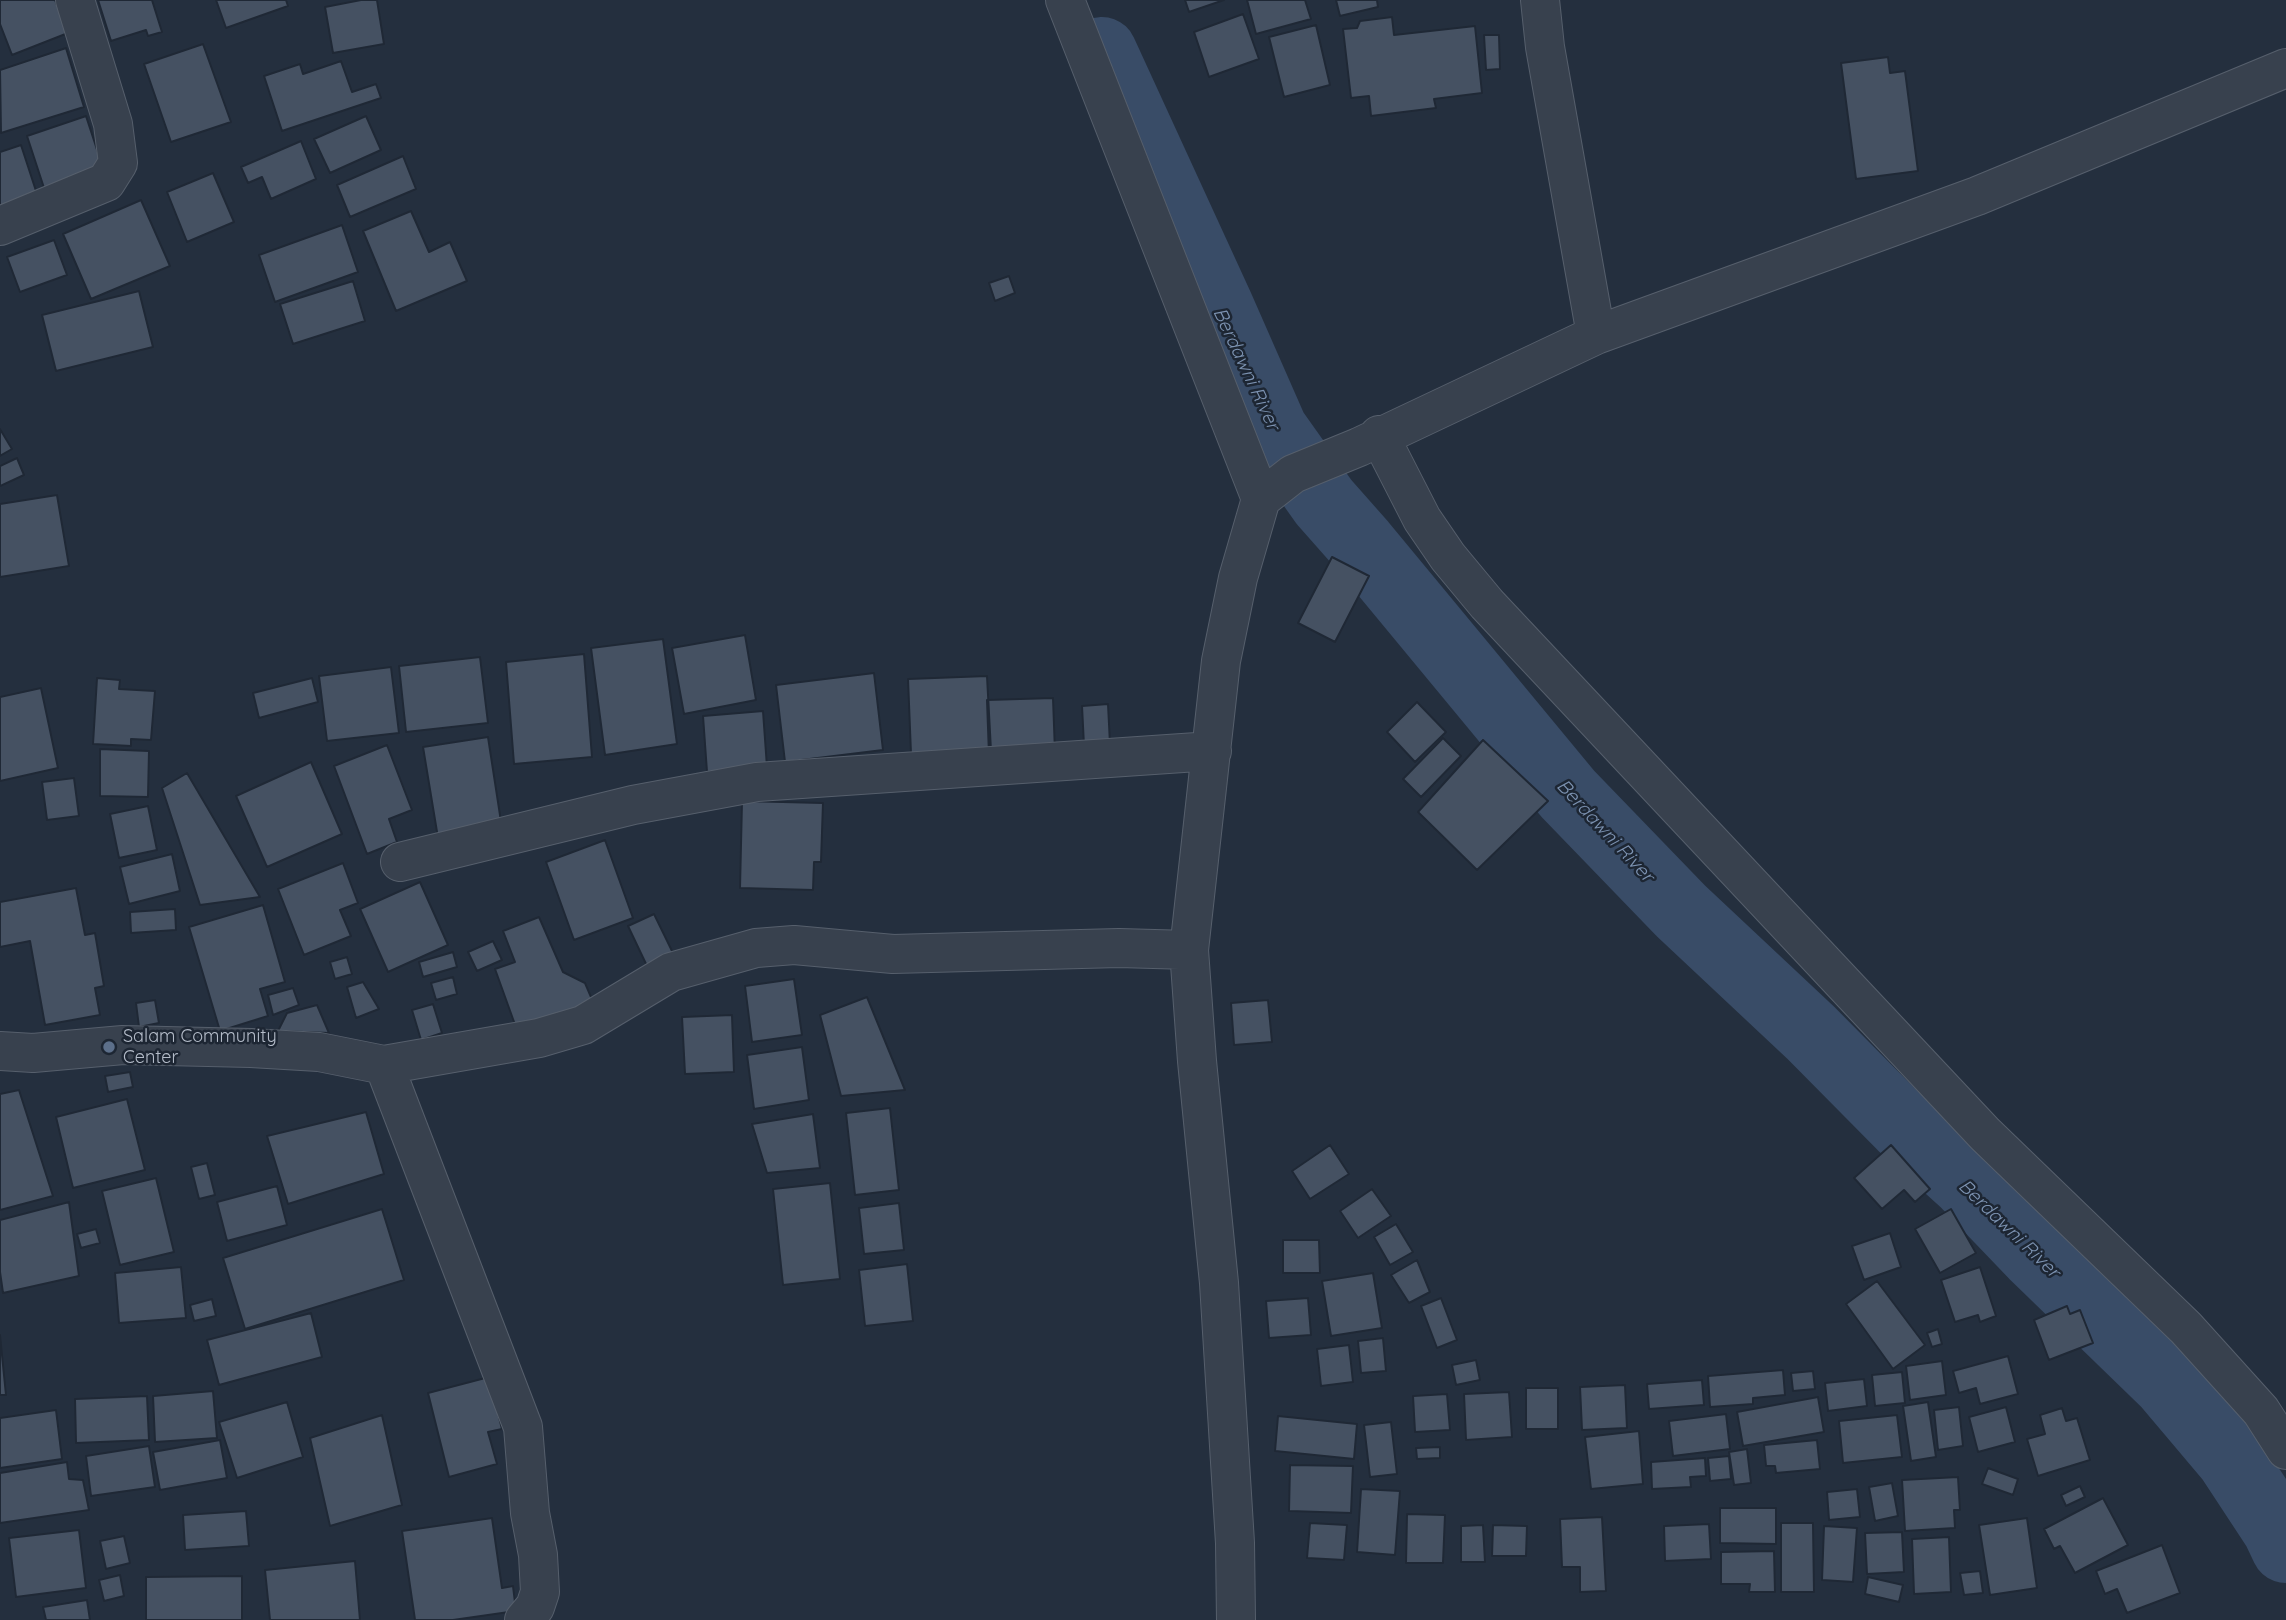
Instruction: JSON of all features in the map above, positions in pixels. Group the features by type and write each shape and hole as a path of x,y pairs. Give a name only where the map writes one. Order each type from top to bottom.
{"street":[{"path":"0,226 106,182 118,163 113,124 75,0"},
{"path":"1065,0 1261,499"},
{"path":"1540,0 1545,47 1596,335"},
{"path":"1236,1620 1235,1543 1219,1283 1189,950 1221,661 1238,578 1261,499 1293,474 1596,335 1977,197 2286,68"},
{"path":"1369,441 1448,557 1487,604 1985,1135 2186,1328 2261,1411 2286,1450"},
{"path":"400,862 633,805 757,782 1212,751"},
{"path":"1,1045 33,1053 123,1045 251,1048 319,1052 384,1065 539,1038 583,1025 671,972 756,948 793,944 893,954 1119,948 1189,950"},
{"path":"384,1065 523,1427 540,1592 535,1607 524,1620"}],"building":[{"path":"0,0 55,0 68,33 12,55 0,24"},
{"path":"98,0 152,0 162,32 148,36 146,30 111,41"},
{"path":"216,0 286,0 288,6 226,28"},
{"path":"361,0 377,0 384,44 333,53 325,7"},
{"path":"1185,0 1224,0 1189,12"},
{"path":"1247,0 1305,0 1311,19 1256,34"},
{"path":"1336,0 1377,0 1378,7 1340,16"},
{"path":"1243,14 1259,59 1209,77 1194,32"},
{"path":"1392,17 1394,35 1475,26 1482,93 1434,99 1436,108 1371,116 1369,96 1351,98 1343,29 1357,28 1360,21"},
{"path":"1316,25 1330,85 1284,97 1269,37"},
{"path":"1484,35 1499,35 1500,69 1486,70"},
{"path":"203,44 231,122 171,142 144,64"},
{"path":"66,48 84,107 1,133 0,70"},
{"path":"1888,57 1890,73 1905,71 1918,171 1856,179 1841,63"},
{"path":"341,61 352,92 376,84 381,98 282,131 264,76 300,64 303,74"},
{"path":"86,116 104,171 45,191 27,136"},
{"path":"366,116 381,150 330,173 314,139"},
{"path":"301,141 316,179 271,199 262,177 248,183 241,167"},
{"path":"21,145 38,197 0,210 0,152"},
{"path":"403,156 416,189 350,217 337,185"},
{"path":"213,173 234,222 187,242 167,192"},
{"path":"141,200 170,266 91,299 63,234"},
{"path":"411,211 429,252 450,242 467,281 396,311 363,231"},
{"path":"342,225 358,272 275,302 259,255"},
{"path":"54,240 67,275 20,292 7,257"},
{"path":"1009,276 1015,293 995,301 989,283"},
{"path":"353,281 365,321 293,344 280,304"},
{"path":"139,291 153,347 56,371 42,315"},
{"path":"0,429 12,449 0,456"},
{"path":"17,458 24,475 0,486 0,466"},
{"path":"57,495 69,566 0,577 0,504"},
{"path":"1332,557 1369,576 1335,642 1298,623"},
{"path":"745,635 756,700 684,714 672,648"},
{"path":"663,639 677,744 605,755 591,648"},
{"path":"584,654 592,757 514,764 506,662"},
{"path":"480,657 488,723 406,732 399,666"},
{"path":"391,667 399,733 327,741 319,676"},
{"path":"874,673 883,750 785,762 776,685"},
{"path":"987,676 991,751 911,754 908,679"},
{"path":"97,678 120,680 119,689 155,691 151,740 131,739 131,746 93,744"},
{"path":"312,678 318,702 259,718 253,693"},
{"path":"41,688 58,768 0,781 0,697"},
{"path":"1053,698 1055,752 989,755 987,700"},
{"path":"1417,702 1446,732 1415,762 1387,732"},
{"path":"1108,704 1110,744 1084,746 1082,706"},
{"path":"763,711 767,767 707,772 703,716"},
{"path":"488,737 502,828 438,838 423,747"},
{"path":"1443,738 1461,756 1421,797 1403,779"},
{"path":"1483,740 1548,801 1477,870 1418,812"},
{"path":"387,745 412,810 389,819 397,842 367,854 334,766"},
{"path":"100,749 149,751 148,797 100,796"},
{"path":"311,762 342,834 267,867 236,796"},
{"path":"187,773 260,897 200,905 162,788"},
{"path":"74,778 79,816 47,820 42,782"},
{"path":"742,801 823,803 821,862 814,862 813,890 740,888"},
{"path":"148,806 157,850 119,858 110,814"},
{"path":"605,840 633,918 574,940 546,862"},
{"path":"172,854 180,891 129,904 120,867"},
{"path":"343,863 358,903 340,910 351,936 304,955 278,889"},
{"path":"420,882 448,945 388,972 360,909"},
{"path":"76,888 85,935 95,933 104,986 95,988 100,1015 45,1025 30,941 0,947 0,902"},
{"path":"263,905 285,982 260,989 268,1016 220,1031 189,927"},
{"path":"175,909 176,930 131,933 130,912"},
{"path":"654,914 673,953 647,966 628,926"},
{"path":"539,917 563,972 585,983 594,1004 518,1033 495,969 515,962 503,931"},
{"path":"493,941 502,960 477,971 468,952"},
{"path":"453,952 457,967 423,977 419,962"},
{"path":"347,957 352,974 335,979 330,962"},
{"path":"453,977 457,994 436,1000 431,983"},
{"path":"794,979 802,1035 752,1042 745,986"},
{"path":"363,982 379,1009 356,1018 347,987"},
{"path":"293,988 299,1005 273,1015 268,995"},
{"path":"867,997 905,1090 841,1096 820,1015"},
{"path":"155,1000 159,1023 139,1027 136,1003"},
{"path":"1268,1000 1272,1042 1234,1045 1231,1003"},
{"path":"433,1004 442,1033 421,1040 412,1010"},
{"path":"317,1005 329,1033 278,1031 287,1013"},
{"path":"732,1015 734,1072 685,1074 682,1017"},
{"path":"802,1047 809,1100 754,1109 747,1055"},
{"path":"130,1072 133,1087 108,1092 105,1076"},
{"path":"19,1090 53,1196 0,1210 0,1094"},
{"path":"127,1099 145,1170 73,1188 56,1117"},
{"path":"890,1108 899,1190 855,1195 846,1113"},
{"path":"366,1112 384,1174 288,1204 267,1136"},
{"path":"813,1114 820,1168 767,1173 752,1124"},
{"path":"1330,1145 1349,1174 1310,1199 1292,1171"},
{"path":"1891,1145 1930,1189 1915,1202 1904,1190 1882,1209 1854,1178"},
{"path":"207,1163 215,1195 199,1199 191,1167"},
{"path":"156,1178 174,1252 120,1265 102,1191"},
{"path":"830,1183 840,1279 783,1285 773,1189"},
{"path":"277,1186 287,1225 227,1241 217,1202"},
{"path":"1372,1189 1391,1216 1358,1238 1340,1211"},
{"path":"69,1202 79,1276 3,1293 0,1272 0,1220"},
{"path":"899,1203 904,1250 864,1254 859,1208"},
{"path":"382,1209 404,1280 245,1329 223,1258"},
{"path":"1951,1209 1976,1253 1940,1273 1915,1229"},
{"path":"1396,1224 1413,1252 1390,1265 1374,1237"},
{"path":"96,1229 100,1243 81,1248 77,1234"},
{"path":"1890,1233 1901,1267 1864,1280 1852,1246"},
{"path":"1283,1240 1319,1240 1320,1273 1283,1273"},
{"path":"1417,1260 1430,1292 1409,1303 1391,1275"},
{"path":"907,1264 913,1321 865,1326 859,1270"},
{"path":"181,1267 186,1318 119,1323 115,1273"},
{"path":"1980,1267 1996,1316 1980,1322 1978,1315 1955,1322 1941,1280"},
{"path":"1373,1273 1382,1328 1331,1336 1322,1281"},
{"path":"1877,1281 1925,1345 1893,1369 1846,1304"},
{"path":"1308,1298 1311,1335 1269,1338 1266,1301"},
{"path":"1441,1298 1457,1340 1437,1348 1421,1306"},
{"path":"212,1299 216,1316 194,1321 190,1305"},
{"path":"2067,1306 2070,1314 2080,1310 2093,1343 2049,1360 2034,1320"},
{"path":"311,1313 322,1357 219,1385 207,1340"},
{"path":"1938,1329 1942,1344 1932,1347 1927,1333"},
{"path":"0,1335 6,1395 0,1395"},
{"path":"1383,1338 1386,1371 1361,1373 1358,1341"},
{"path":"1349,1345 1353,1382 1321,1386 1317,1349"},
{"path":"2008,1356 2018,1394 1980,1404 1976,1388 1959,1393 1953,1371"},
{"path":"1476,1360 1480,1380 1456,1385 1452,1365"},
{"path":"1942,1361 1946,1395 1910,1400 1906,1366"},
{"path":"1783,1370 1785,1395 1753,1398 1753,1404 1710,1407 1708,1376"},
{"path":"1813,1371 1815,1389 1793,1391 1791,1373"},
{"path":"1902,1372 1905,1403 1875,1406 1872,1375"},
{"path":"489,1377 502,1429 488,1432 497,1464 449,1477 428,1393"},
{"path":"1864,1379 1867,1406 1828,1411 1825,1383"},
{"path":"1702,1380 1704,1405 1649,1409 1647,1384"},
{"path":"1625,1385 1627,1428 1582,1430 1580,1387"},
{"path":"1526,1388 1558,1388 1558,1429 1526,1429"},
{"path":"213,1391 217,1438 155,1442 153,1396"},
{"path":"1509,1392 1512,1437 1466,1440 1464,1394"},
{"path":"1447,1394 1450,1430 1415,1432 1413,1396"},
{"path":"147,1396 149,1440 76,1443 75,1399"},
{"path":"1818,1397 1824,1432 1743,1446 1737,1412"},
{"path":"287,1402 303,1457 237,1478 219,1422"},
{"path":"1928,1402 1936,1457 1911,1461 1903,1406"},
{"path":"1959,1407 1963,1446 1938,1450 1934,1410"},
{"path":"2006,1407 2015,1442 1978,1452 1969,1417"},
{"path":"2062,1408 2066,1421 2077,1418 2090,1460 2038,1476 2027,1439 2045,1434 2040,1415"},
{"path":"56,1410 62,1459 0,1468 0,1418"},
{"path":"1726,1414 1730,1449 1673,1456 1669,1421"},
{"path":"382,1415 402,1505 330,1526 310,1438"},
{"path":"1897,1415 1902,1457 1843,1463 1839,1421"},
{"path":"1278,1416 1357,1424 1354,1459 1275,1451"},
{"path":"1391,1422 1397,1474 1370,1477 1364,1425"},
{"path":"1639,1431 1643,1484 1591,1489 1585,1437"},
{"path":"220,1440 227,1478 160,1490 153,1452"},
{"path":"1817,1440 1820,1469 1776,1473 1775,1466 1766,1466 1764,1445"},
{"path":"149,1446 155,1487 91,1496 86,1456"},
{"path":"1440,1447 1440,1458 1417,1459 1416,1448"},
{"path":"1747,1449 1751,1483 1734,1485 1729,1452"},
{"path":"1729,1456 1731,1479 1710,1481 1708,1458"},
{"path":"1705,1458 1706,1476 1690,1477 1691,1487 1652,1489 1651,1462"},
{"path":"67,1462 69,1479 83,1480 89,1510 0,1523 0,1473"},
{"path":"1290,1465 1353,1466 1351,1513 1289,1511"},
{"path":"1988,1468 2018,1479 2013,1495 1982,1484"},
{"path":"1958,1477 1960,1510 1954,1510 1955,1528 1905,1531 1902,1480"},
{"path":"1892,1483 1898,1516 1875,1521 1869,1487"},
{"path":"2080,1486 2085,1497 2066,1506 2061,1495"},
{"path":"1361,1489 1400,1491 1395,1555 1357,1552"},
{"path":"1857,1489 1860,1517 1829,1520 1827,1492"},
{"path":"2103,1498 2128,1545 2075,1573 2060,1546 2054,1549 2044,1529"},
{"path":"1720,1508 1776,1508 1776,1544 1720,1543"},
{"path":"246,1511 249,1546 185,1550 183,1515"},
{"path":"1407,1514 1445,1515 1443,1563 1406,1563"},
{"path":"1602,1517 1606,1591 1580,1592 1580,1567 1562,1567 1560,1519"},
{"path":"492,1518 502,1588 513,1586 516,1611 453,1620 415,1620 402,1531"},
{"path":"2027,1518 2037,1588 1990,1595 1979,1525"},
{"path":"1310,1523 1347,1525 1344,1560 1307,1558"},
{"path":"1781,1523 1813,1523 1814,1592 1781,1592"},
{"path":"1709,1524 1711,1559 1665,1561 1664,1526"},
{"path":"1483,1525 1485,1562 1461,1562 1461,1526"},
{"path":"1493,1525 1527,1526 1526,1556 1492,1556"},
{"path":"1824,1526 1857,1528 1853,1582 1822,1580"},
{"path":"79,1530 86,1588 16,1597 9,1538"},
{"path":"1902,1532 1904,1572 1867,1574 1865,1533"},
{"path":"124,1536 130,1563 106,1569 100,1541"},
{"path":"1949,1537 1951,1592 1914,1594 1912,1539"},
{"path":"2162,1545 2180,1593 2127,1613 2117,1589 2105,1594 2096,1571"},
{"path":"1774,1551 1775,1592 1749,1592 1750,1584 1721,1584 1721,1552"},
{"path":"355,1561 360,1620 270,1620 265,1570"},
{"path":"1980,1571 1983,1593 1964,1595 1960,1573"},
{"path":"120,1575 124,1596 104,1601 99,1580"},
{"path":"242,1576 242,1620 146,1620 146,1577"},
{"path":"1868,1577 1903,1585 1899,1602 1865,1594"},
{"path":"87,1600 90,1620 46,1620 43,1607"}],"waterway":[{"name":"Berdawni River","path":"1102,52 1273,430 1324,502 1568,794 1681,911 1811,1033 1902,1125 1965,1182 2034,1254 2166,1382 2231,1459 2277,1529 2286,1548"}],"place":[{"name":"Salam Community Center","path":"109,1047"}]}
